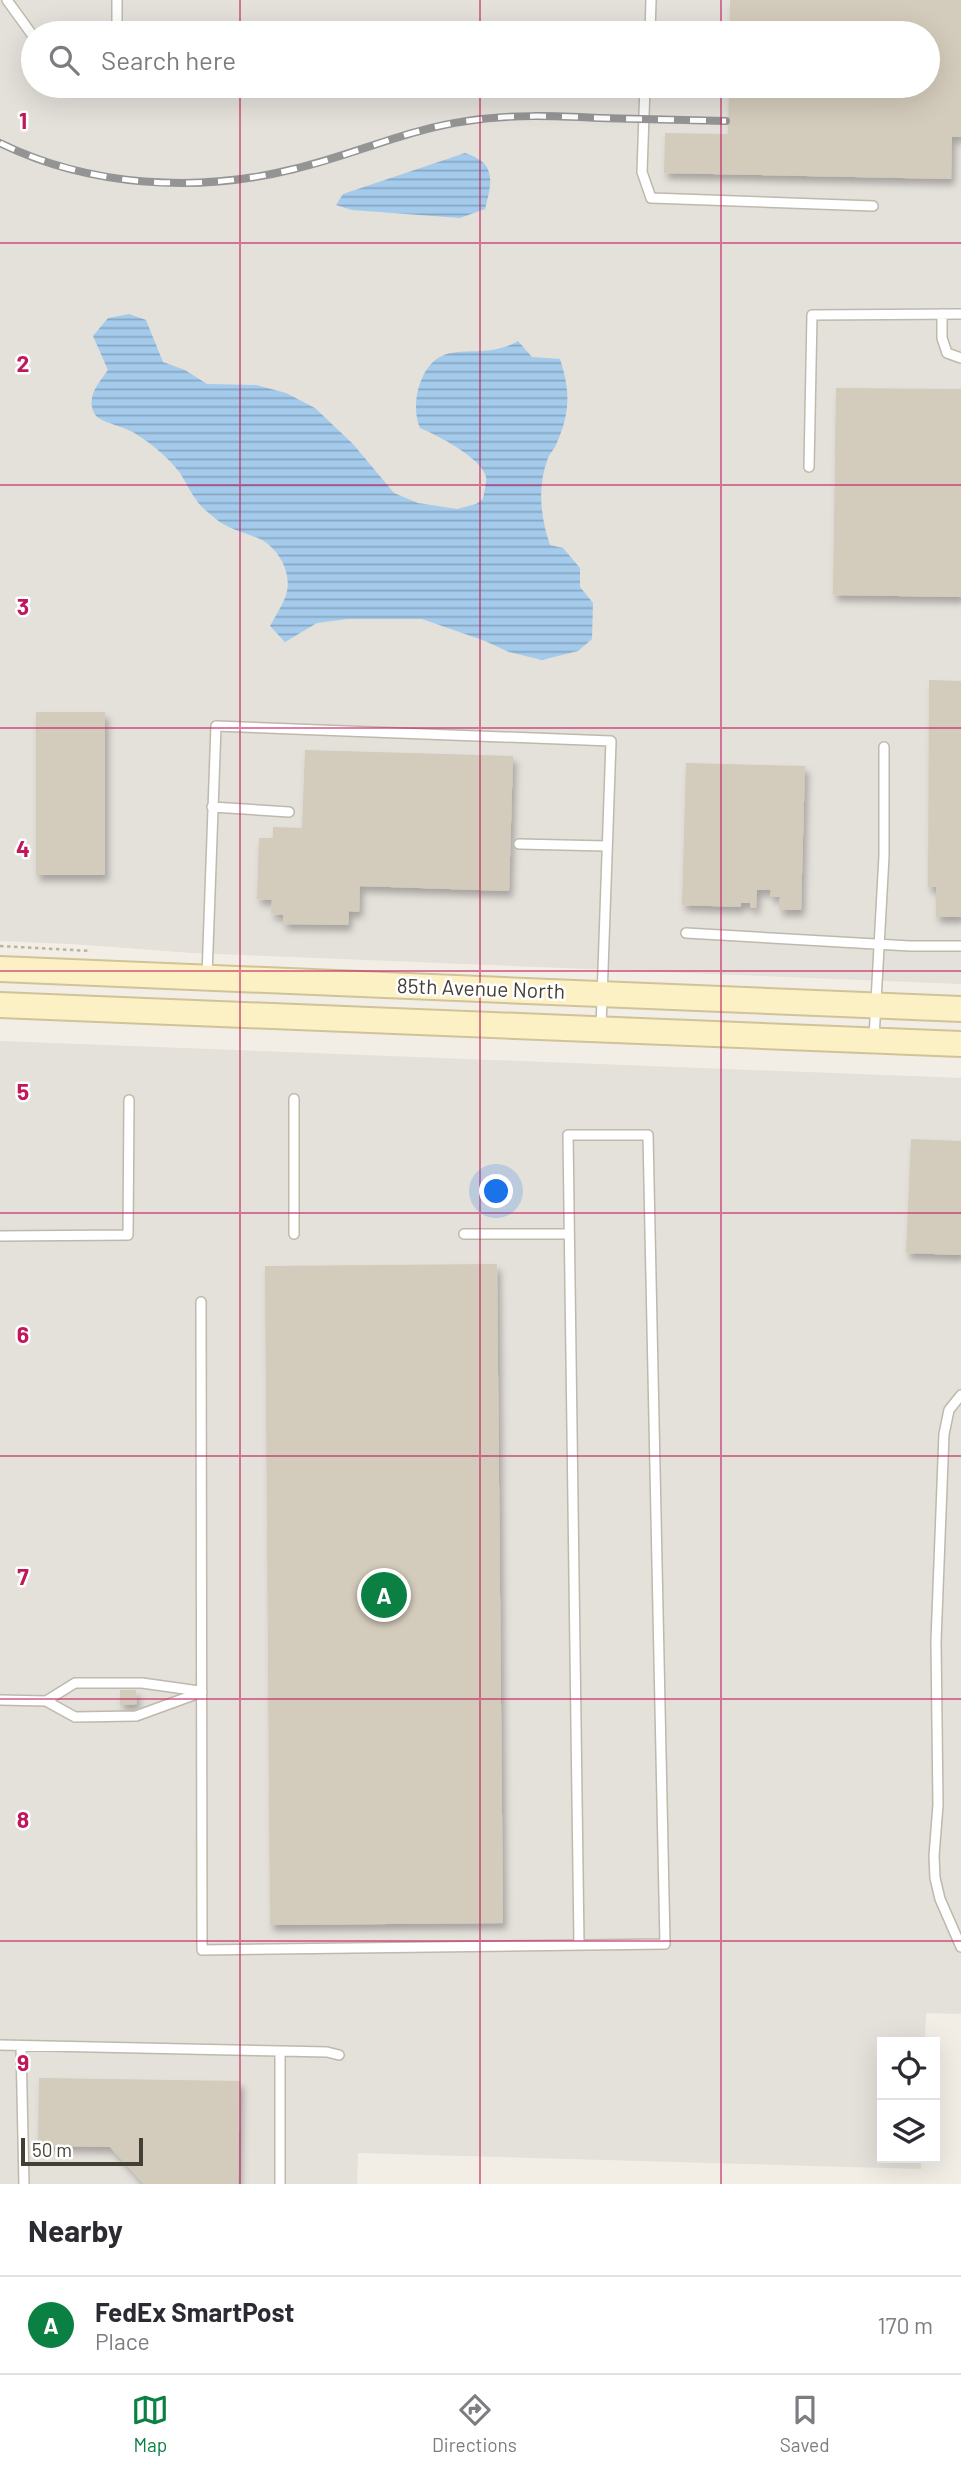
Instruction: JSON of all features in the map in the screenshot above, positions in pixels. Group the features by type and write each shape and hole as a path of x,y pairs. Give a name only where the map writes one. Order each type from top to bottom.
{"main road":[{"name":"85th Avenue North","path":"0,969 961,1009"},
{"name":"85th Avenue North","path":"0,1005 961,1044"}],"lane":[{"path":"7,0 22,21"},
{"path":"117,0 117,21"},
{"path":"650,0 650,21"},
{"path":"645,98 642,172 651,198 873,206"},
{"path":"808,467 812,314 961,314"},
{"path":"942,314 942,338 947,354 961,358"},
{"path":"206,977 216,726 611,741 601,1029"},
{"path":"874,1040 884,856 884,747"},
{"path":"212,807 289,812"},
{"path":"519,844 606,846"},
{"path":"686,933 961,946"},
{"path":"294,1099 294,1234"},
{"path":"0,1236 128,1235 129,1100"},
{"path":"201,1302 202,1951 665,1944 648,1135 568,1135 579,1945"},
{"path":"464,1234 569,1234"},
{"path":"961,1395 949,1410 944,1434 936,1641 938,1805 934,1856 940,1899 961,1947"},
{"path":"46,1701 75,1683 142,1683 202,1692"},
{"path":"0,1700 46,1701 75,1717 136,1716 202,1692"},
{"path":"0,2046 327,2052 339,2055"},
{"path":"21,2046 24,2184"},
{"path":"279,2184 280,2051"}],"shaded area":[{"path":"0,0 961,0 961,984 192,953 0,941"},
{"path":"0,1041 961,1078 961,2014 926,2013 925,2037 877,2037 877,2163 921,2163 921,2169 358,2153 357,2184 0,2184"}],"water":[{"path":"465,153 483,162 490,175 485,209 460,218 352,210 336,205 343,194"},
{"path":"129,314 146,320 163,362 185,370 207,384 256,385 286,393 315,408 353,444 394,493 418,503 457,509 476,504 483,499 486,477 483,470 468,455 420,428 416,400 426,371 435,360 446,354 487,351 518,341 532,357 560,359 566,382 566,414 544,471 542,514 550,545 563,548 580,568 580,587 593,603 592,639 578,651 542,660 509,652 422,619 348,619 317,623 285,642 270,626 283,601 288,581 283,564 274,549 260,539 216,519 199,503 180,473 160,452 136,434 101,419 94,413 93,395 108,370 93,336 108,318"}],"building":[{"path":"730,0 961,0 961,137 952,137 951,179 664,173 665,133 728,134 729,98 940,98 940,21 730,21"},
{"path":"836,388 961,389 961,597 833,595"},
{"path":"929,680 961,681 961,917 936,917 936,887 928,887"},
{"path":"36,712 105,712 105,875 36,875"},
{"path":"305,750 513,756 509,891 360,886 359,912 349,911 348,925 283,924 283,915 271,914 272,900 257,899 259,838 273,838 273,827 302,828"},
{"path":"686,763 805,766 801,910 779,910 780,897 770,897 771,890 757,890 756,908 750,908 750,903 741,903 741,907 682,905"},
{"path":"911,1139 961,1141 961,1255 906,1253"},
{"path":"497,1264 503,1923 270,1925 265,1266"},
{"path":"120,1690 136,1690 137,1704 120,1705"},
{"path":"39,2078 240,2081 238,2184 144,2184 110,2147 38,2146"}],"railway":[{"path":"0,143 70,169 145,182 183,183 257,177 338,157 423,130 484,119 550,116 726,121"}],"place":[{"name":"FedEx SmartPost","path":"384,1595"}]}
